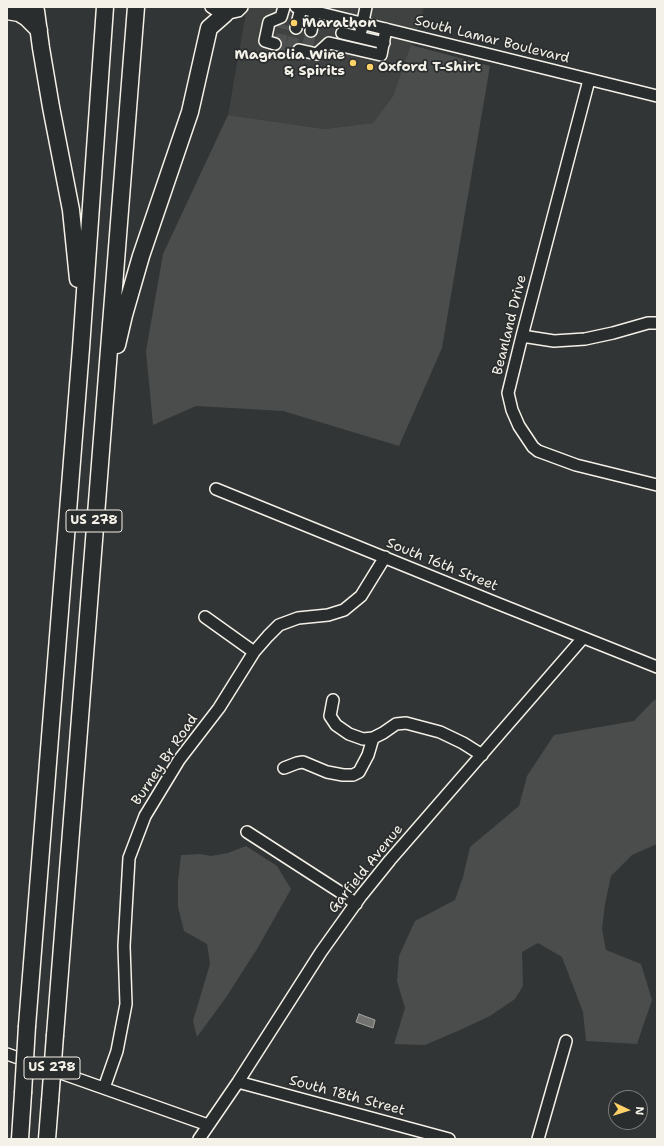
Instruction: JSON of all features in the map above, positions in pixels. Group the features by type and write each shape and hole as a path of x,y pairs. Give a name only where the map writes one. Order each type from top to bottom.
{"highway":[{"path":"34,7 36,11 51,107 70,210 77,271 81,348"},
{"name":"US 278","path":"20,1139 106,7"},
{"name":"US 278","path":"47,1139 136,7"},
{"path":"104,401 124,315 141,256 190,112 210,28 218,10"},
{"path":"7,11 19,13 27,18 39,30"},
{"path":"9,1139 23,1096"}],"street":[{"path":"218,10 238,11 242,7"},
{"path":"359,37 366,7"},
{"path":"296,28 298,8"},
{"name":"South Lamar Boulevard","path":"298,8 315,9 340,14 362,23 657,96"},
{"path":"311,31 315,9"},
{"path":"339,46 342,33 340,14"},
{"path":"275,44 265,41 269,22 283,16"},
{"path":"304,49 317,54 329,43 381,55 386,29"},
{"path":"342,33 384,43"},
{"name":"Beanland Drive","path":"589,80 508,393 512,410 519,426 533,447 544,454 576,465 657,486"},
{"path":"522,336 554,341 585,339 614,334 648,324 657,323"},
{"name":"South 16th Street","path":"216,489 657,667"},
{"name":"Burney Br Road","path":"104,1088 117,1051 126,1004 124,946 129,858 145,816 180,760 219,708 254,652 279,626 298,618 328,615 344,610 361,596 384,557"},
{"path":"205,617 254,652"},
{"name":"Garfield Avenue","path":"199,1139 238,1082 321,952 356,904 390,860 583,638"},
{"path":"333,700 330,716 336,726 349,734 363,739 373,738 384,733 396,724 406,723 440,732 463,743 482,755"},
{"path":"284,768 303,762 327,772 342,775 353,775 359,772 368,755 373,738"},
{"path":"247,832 356,904"},
{"path":"538,1139 566,1041"},
{"path":"7,1054 208,1125"},
{"name":"South 18th Street","path":"238,1082 449,1139"}],"shaded area":[{"path":"247,7 424,7 421,20 393,96 373,123 324,129 228,115"},
{"path":"411,45 490,66 442,348 399,446 283,411 196,406 153,425 146,351 163,254 228,115 324,129 373,123 393,96"},
{"path":"657,699 657,844 632,855 611,876 605,904 602,929 606,950 641,964 652,1000 637,1044 586,1041 583,1012 562,957 538,943 522,952 523,986 515,999 490,1016 425,1045 394,1044 405,1008 397,981 399,956 415,921 455,900 463,877 470,847 519,806 527,776 554,735 634,721 653,701"},
{"path":"246,846 277,866 291,889 257,949 227,996 197,1037 193,1021 210,964 207,944 184,931 178,907 178,881 181,855 200,854 211,856 228,853"},
{"path":"359,1014 375,1020 373,1028 356,1022"}],"tunnel":[{"path":"280,45 284,25"},
{"path":"291,48 296,28"},
{"path":"308,45 311,31"},
{"path":"275,44 299,50"}],"place":[{"name":"Marathon","path":"294,23"},
{"name":"Magnolia Wine & Spirits","path":"353,63"},
{"name":"Oxford T-Shirt","path":"370,67"}]}
